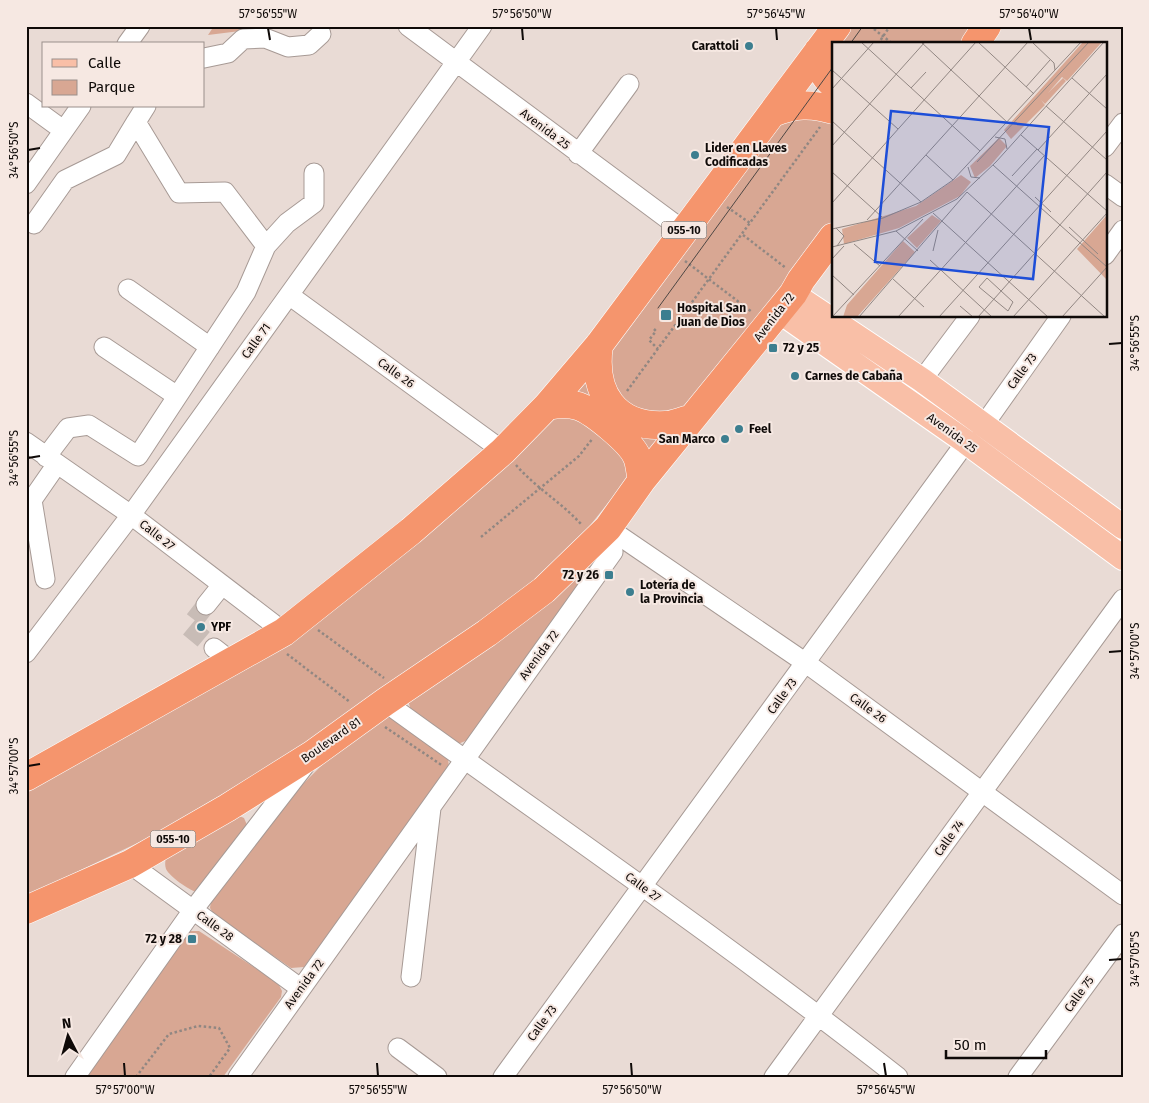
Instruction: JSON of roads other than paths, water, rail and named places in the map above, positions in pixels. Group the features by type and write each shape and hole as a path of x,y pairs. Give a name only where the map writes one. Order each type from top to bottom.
{"highway":[{"path":"976,42 987,26"},
{"path":"828,34 820,66 825,78 832,83"},
{"name":"055-10","path":"26,777 223,655 284,632 411,531 504,451 547,406 599,345 773,113 828,34"},
{"path":"773,113 788,106 805,104 832,110"},
{"name":"Avenida 72","path":"602,534 642,480 785,302 832,238"},
{"path":"599,345 596,364 599,384 609,416 632,447 637,458 642,480"},
{"path":"547,406 566,403 609,416 625,417 646,425 668,426 692,418"},
{"name":"Boulevard 81","path":"26,910 130,864 227,808 313,754 516,612 544,590 602,534"}],"main road":[{"name":"Avenida 25","path":"785,302 922,380 1123,527"},
{"name":"Avenida 25","path":"785,302 966,442 1123,558"}],"street":[{"path":"128,42 140,26"},
{"name":"Avenida 25","path":"408,26 578,154 677,240"},
{"name":"Calle 71","path":"26,653 131,515 482,26"},
{"path":"205,58 228,52 243,39 265,38 288,47 310,45 320,34"},
{"path":"578,154 629,84"},
{"path":"26,103 64,130"},
{"path":"26,184 80,108"},
{"path":"34,224 65,180 116,155 145,108"},
{"path":"136,122 179,193 225,192 266,246"},
{"path":"1106,146 1123,123"},
{"path":"45,579 32,500 68,428 89,425 138,456 246,292 266,246 287,223 314,203 314,173"},
{"path":"1106,185 1123,197"},
{"path":"1106,254 1123,230"},
{"path":"128,290 210,347"},
{"name":"Calle 26","path":"289,295 504,451"},
{"path":"922,380 968,318"},
{"name":"Calle 73","path":"502,1077 966,442 983,426 1060,318"},
{"path":"104,347 178,396"},
{"name":"Calle 27","path":"26,442 131,515 284,632"},
{"name":"Calle 26","path":"602,534 806,663 1123,895"},
{"name":"Avenida 72","path":"238,1077 463,759 613,552 602,534"},
{"path":"206,605 222,585"},
{"name":"Calle 74","path":"774,1077 1123,599"},
{"name":"Calle 27","path":"385,702 643,886 819,1015 898,1077"},
{"path":"75,1077 194,910 313,754"},
{"path":"411,977 431,804"},
{"name":"Calle 28","path":"130,864 300,988"},
{"name":"Calle 75","path":"1018,1077 1123,934"},
{"path":"398,1048 437,1077"}],"tunnel":[{"path":"206,605 189,627 214,648"}],"tram line":[{"path":"851,42 863,26"},
{"path":"658,308 832,68"}],"place":[{"name":"Carattoli","path":"749,46"},
{"name":"Lider en Llaves Codificadas","path":"695,155"},
{"name":"Hospital San Juan de Dios","path":"666,315"},
{"name":"72 y 25","path":"773,348"},
{"name":"Carnes de Cabaña","path":"795,376"},
{"name":"Feel","path":"739,429"},
{"name":"San Marco","path":"725,439"},
{"name":"72 y 26","path":"609,575"},
{"name":"Lotería de la Provincia","path":"630,592"},
{"name":"YPF","path":"201,627"},
{"name":"72 y 28","path":"192,939"}]}
